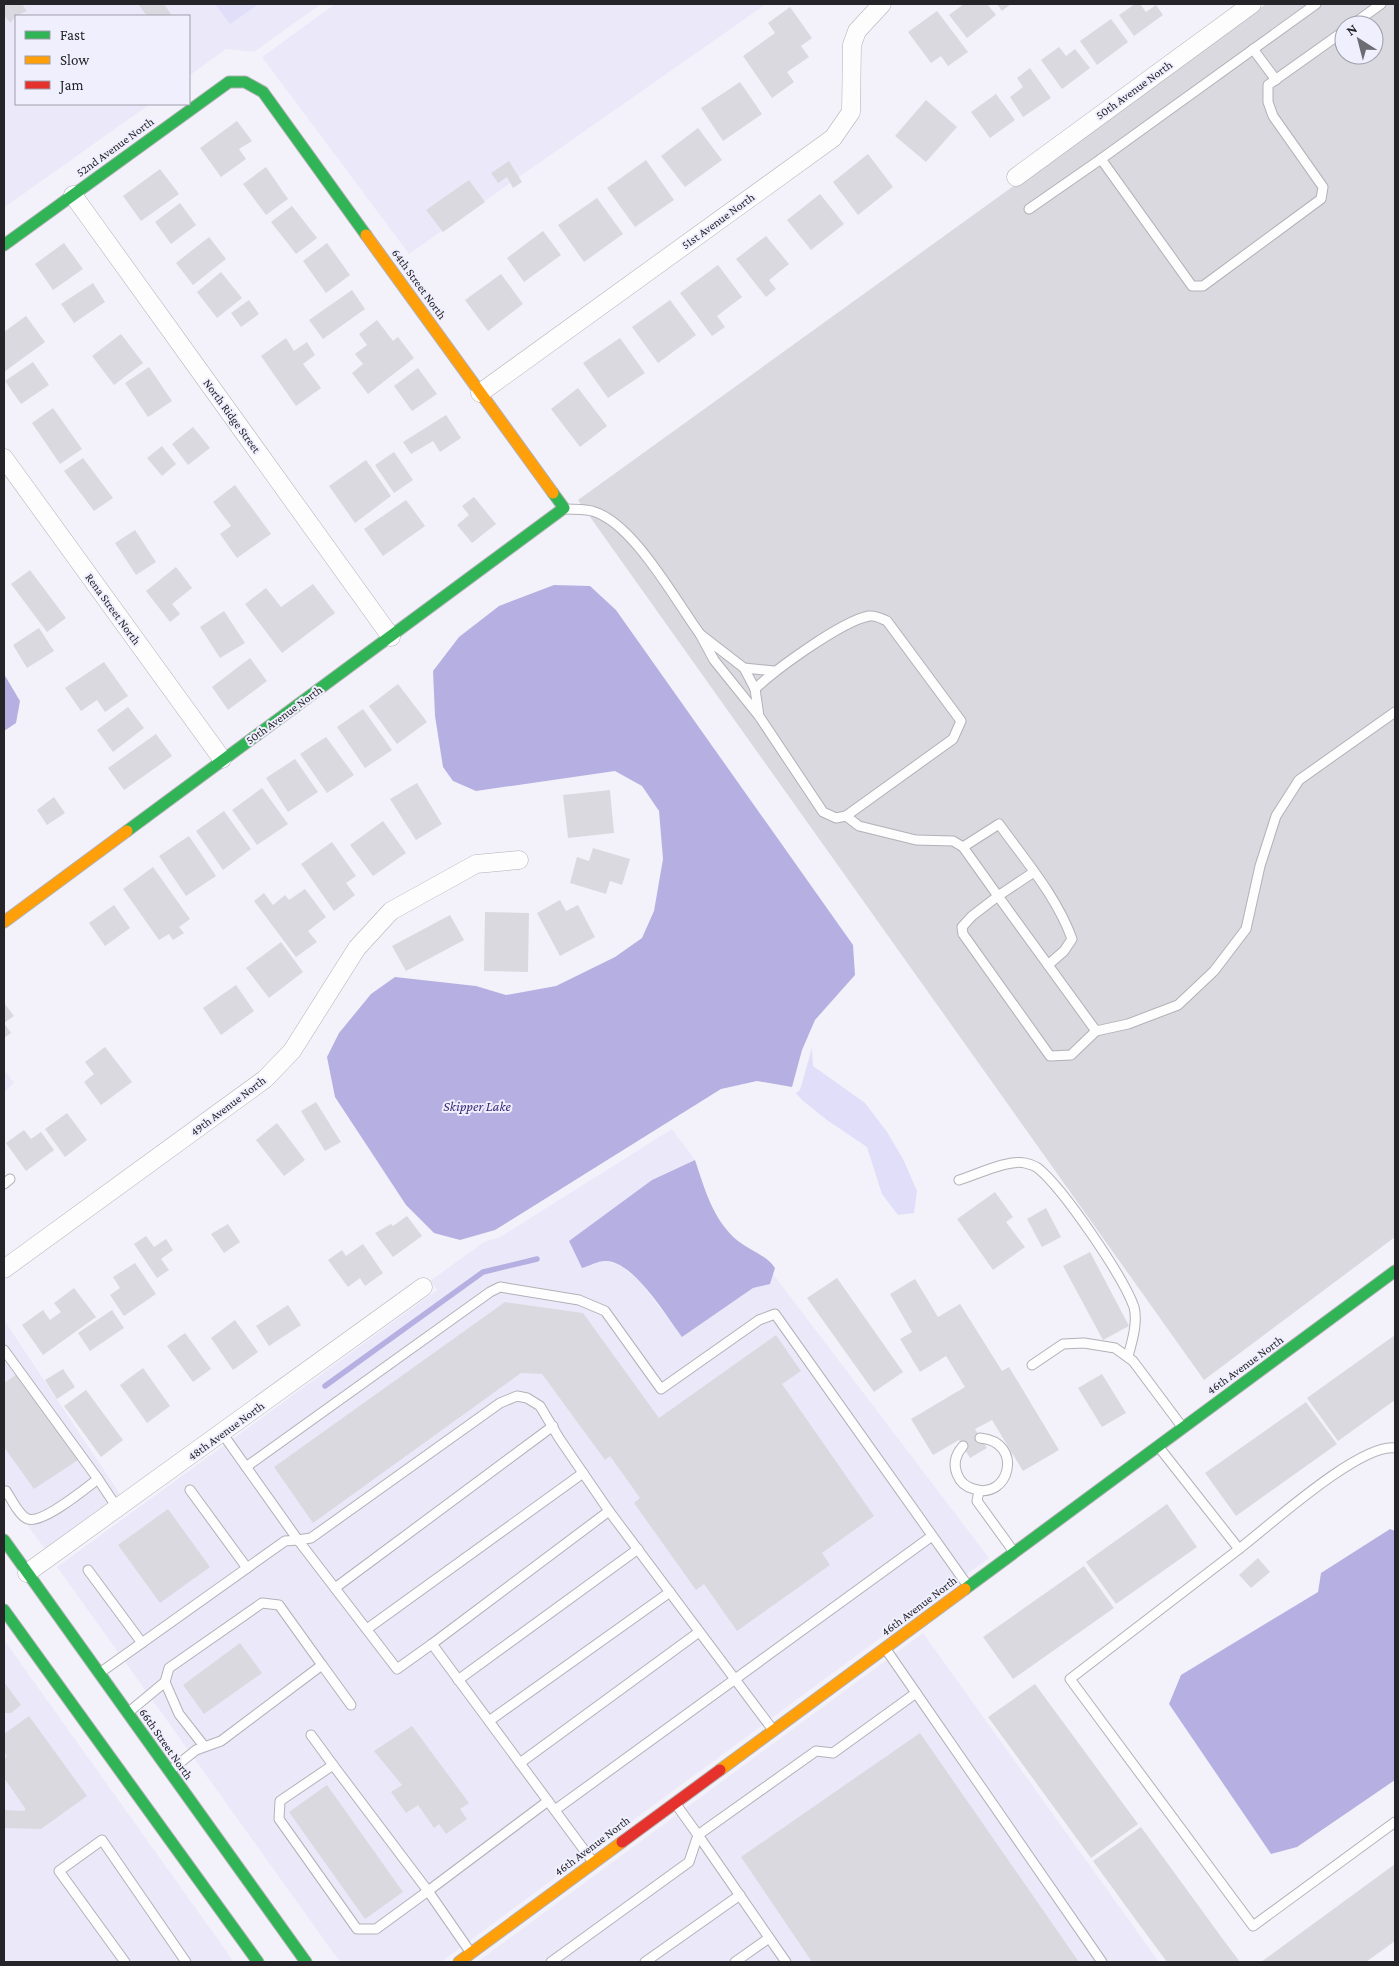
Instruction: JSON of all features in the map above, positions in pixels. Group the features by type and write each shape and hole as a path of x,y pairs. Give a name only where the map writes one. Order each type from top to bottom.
{"street":[{"name":"51st Avenue North","path":"480,393 833,138 851,112 852,45 857,31 882,4"},
{"name":"50th Avenue North","path":"1016,177 1252,4"},
{"name":"52nd Avenue North","path":"4,245 229,82 245,82"},
{"name":"64th Street North","path":"245,82 263,92 564,508"},
{"name":"North Ridge Street","path":"73,195 391,638"},
{"name":"Rena Street North","path":"4,458 222,759"},
{"name":"50th Avenue North","path":"4,922 222,759 391,638 564,508"},
{"name":"49th Avenue North","path":"4,1269 265,1079 292,1051 357,948 391,911 476,864 519,860"},
{"name":"46th Avenue North","path":"458,1962 1395,1271"},
{"name":"48th Avenue North","path":"27,1572 119,1509 423,1287"},
{"name":"66th Street North","path":"4,1540 306,1962"},
{"path":"9,1571 27,1572"},
{"path":"4,1610 258,1962"}],"lane":[{"path":"1029,209 1316,4"},
{"path":"1366,15 1381,4"},
{"path":"1100,159 1192,286 1203,286 1321,199 1323,187 1273,116 1268,102 1268,85 1334,38"},
{"path":"1253,49 1276,80"},
{"path":"564,508 592,511 614,522 634,540 700,634 714,660 759,716 824,812 836,818 846,816 953,738 961,721 887,621 872,615 853,620 774,671 755,689"},
{"path":"700,634 744,668 755,689 759,716"},
{"path":"744,668 774,671"},
{"path":"1034,872 972,916 962,928 963,934 1050,1056 1071,1055 1096,1031 1128,1024 1178,1006 1214,971 1246,929 1260,866 1276,816 1299,780 1395,712"},
{"path":"846,816 859,826 916,840 953,841 963,847 1096,1031"},
{"path":"963,847 999,824 1034,872 1064,918 1072,939 1064,950 1048,965"},
{"path":"959,1180 1009,1164 1023,1162 1037,1167 1086,1229 1122,1284 1134,1309 1134,1333 1128,1356"},
{"path":"246,1467 490,1292 500,1288 579,1300 605,1311 661,1389 759,1320 775,1314 968,1586"},
{"path":"1032,1365 1048,1352 1071,1342 1115,1348 1128,1356 1142,1371 1183,1428"},
{"path":"4,1350 119,1509"},
{"path":"99,1674 285,1541 311,1538 500,1403 517,1396 527,1398 540,1406 609,1511 773,1730"},
{"path":"335,1588 553,1426"},
{"path":"222,1433 298,1540 397,1669 609,1511"},
{"path":"963,1446 956,1459 958,1476 963,1483 979,1491 996,1487 1002,1481 1008,1465 1003,1449 997,1442 980,1438"},
{"path":"1158,1446 1239,1549"},
{"path":"1395,1448 1388,1447 1370,1453 1314,1488 1239,1549 1070,1679 1253,1926 1395,1822"},
{"path":"366,1629 583,1473"},
{"path":"5,1490 23,1515 28,1519 33,1519 45,1516 98,1479"},
{"path":"190,1490 247,1568"},
{"path":"979,1491 977,1501 1014,1552"},
{"path":"555,1810 932,1536"},
{"path":"458,1680 638,1549"},
{"path":"88,1570 142,1643"},
{"path":"489,1721 670,1592"},
{"path":"127,1714 165,1682 169,1668 262,1603 279,1605 351,1705"},
{"path":"520,1763 700,1632"},
{"path":"432,1644 594,1862"},
{"path":"885,1648 1102,1962"},
{"path":"169,1772 196,1750 221,1741 322,1666"},
{"path":"165,1682 179,1714 204,1746"},
{"path":"552,1962 689,1862 698,1835 816,1751 833,1753 916,1693"},
{"path":"311,1735 428,1891 471,1953"},
{"path":"333,1765 280,1801 279,1819 357,1929 376,1929 548,1801"},
{"path":"674,1802 786,1962"},
{"path":"124,1962 59,1871 102,1840 186,1962"},
{"path":"645,1962 740,1895"},
{"path":"735,1962 769,1938"}],"shaded area":[{"path":"4,4 321,4 254,52 226,49 190,75 190,15 15,15 15,105 149,105 5,207"},
{"path":"215,4 259,4 230,24"},
{"path":"335,4 766,4 409,254 262,57"},
{"path":"812,1048 813,1066 865,1103 887,1132 903,1159 917,1191 914,1213 898,1215 882,1194 867,1147 827,1120 796,1093 800,1090"},
{"path":"4,1069 14,1083 4,1092"},
{"path":"672,1129 695,1160 652,1180 605,1261 621,1265 641,1283 682,1337 753,1288 770,1284 773,1274 989,1558 441,1962 340,1962 57,1567 437,1290 430,1281 484,1242 500,1237"},
{"path":"4,1320 120,1494 45,1549 4,1493"},
{"path":"923,1633 1159,1962 477,1962"},
{"path":"4,1640 234,1962 4,1962"}],"water":[{"name":"Skipper Lake","path":"554,585 590,586 616,610 853,945 855,975 815,1020 802,1050 792,1087 757,1081 721,1089 495,1230 460,1240 434,1233 406,1205 335,1097 327,1057 339,1033 371,994 395,977 476,986 506,995 556,986 615,957 642,938 654,911 663,859 659,811 642,786 615,771 476,791 453,781 443,767 435,716 433,671 459,637 499,606"},
{"path":"4,674 20,701 16,723 4,731"},
{"path":"695,1160 711,1204 722,1224 738,1241 763,1256 775,1268 770,1284 753,1288 682,1337 658,1303 627,1270 616,1263 605,1261 582,1268 569,1241 652,1180"},
{"path":"1390,1529 1395,1531 1395,1780 1297,1847 1271,1854 1169,1704 1181,1675 1318,1592 1321,1573"}],"building":[{"path":"4,4 22,4 27,11 15,15 10,23 4,15"},
{"path":"138,4 164,4 171,14 170,15 146,15"},
{"path":"964,4 987,4 996,15 967,38 949,15"},
{"path":"997,4 1011,4 1002,11"},
{"path":"1135,4 1140,4 1146,12 1156,5 1163,15 1134,36 1119,15"},
{"path":"1266,4 1395,4 1395,1237 1204,1380 578,500"},
{"path":"790,7 812,38 801,46 809,57 787,72 794,82 772,98 743,56 775,33 768,23"},
{"path":"937,11 968,52 948,66 941,56 931,63 908,32"},
{"path":"1111,19 1128,42 1097,65 1080,41"},
{"path":"1059,47 1066,56 1075,49 1090,68 1062,89 1041,60"},
{"path":"1030,68 1051,98 1023,117 1010,97 1023,87 1017,78"},
{"path":"740,82 762,114 723,141 701,108"},
{"path":"996,94 1015,120 990,138 971,112"},
{"path":"926,100 957,127 926,162 895,136"},
{"path":"237,121 252,141 239,149 246,159 221,177 200,148"},
{"path":"698,128 722,160 685,187 661,156"},
{"path":"868,154 893,187 858,215 833,182"},
{"path":"646,160 674,200 635,227 607,188"},
{"path":"509,161 522,182 513,188 507,177 498,183 491,173"},
{"path":"266,167 288,199 266,215 243,184"},
{"path":"160,169 179,194 141,221 123,196"},
{"path":"469,180 485,202 443,232 426,210"},
{"path":"820,194 844,224 811,250 787,220"},
{"path":"597,198 623,234 584,262 558,225"},
{"path":"180,203 196,225 171,244 155,222"},
{"path":"292,206 317,238 296,254 271,222"},
{"path":"543,231 561,255 524,282 507,258"},
{"path":"766,236 789,264 769,280 776,289 766,297 736,259"},
{"path":"209,237 226,259 193,285 176,263"},
{"path":"64,243 83,269 53,290 35,264"},
{"path":"327,243 350,275 326,293 303,261"},
{"path":"718,265 742,297 717,316 725,327 712,336 680,293"},
{"path":"221,272 242,298 217,318 197,292"},
{"path":"501,274 523,304 488,331 465,300"},
{"path":"93,283 105,302 74,323 61,304"},
{"path":"352,290 365,309 323,339 309,320"},
{"path":"249,300 259,314 241,327 231,313"},
{"path":"670,300 696,335 658,363 632,327"},
{"path":"26,316 45,342 4,372 4,332"},
{"path":"377,320 393,341 398,337 414,358 368,394 352,373 363,364 355,354 367,345 359,334"},
{"path":"121,334 143,363 114,385 92,356"},
{"path":"286,338 294,351 307,342 315,355 303,364 321,388 296,406 261,356"},
{"path":"620,338 645,373 608,398 583,363"},
{"path":"33,362 49,385 21,404 5,381"},
{"path":"149,367 172,401 148,417 125,383"},
{"path":"418,368 437,394 412,411 394,386"},
{"path":"578,388 607,426 580,447 551,409"},
{"path":"53,408 82,449 60,464 32,423"},
{"path":"446,415 461,438 440,452 433,441 411,454 403,442"},
{"path":"193,427 210,448 188,465 172,444"},
{"path":"162,446 176,464 162,476 147,458"},
{"path":"394,452 413,480 394,493 375,465"},
{"path":"83,458 113,498 94,511 64,471"},
{"path":"366,460 391,496 355,523 329,486"},
{"path":"235,485 271,534 237,558 220,534 231,526 213,502"},
{"path":"474,497 496,524 472,543 457,525 469,515 462,506"},
{"path":"406,500 425,526 383,556 364,529"},
{"path":"135,530 156,562 136,575 115,543"},
{"path":"176,567 192,588 172,604 180,614 170,622 146,591"},
{"path":"30,570 66,618 47,632 11,584"},
{"path":"313,584 335,613 282,653 245,604 266,588 281,607"},
{"path":"224,611 245,643 220,658 200,627"},
{"path":"39,628 54,651 27,668 13,645"},
{"path":"250,658 267,681 228,710 212,687"},
{"path":"104,662 128,696 105,712 97,700 81,711 65,688"},
{"path":"398,684 427,722 397,744 369,706"},
{"path":"128,707 144,728 113,752 97,730"},
{"path":"363,709 392,750 365,768 337,727"},
{"path":"156,734 172,756 124,790 108,768"},
{"path":"326,737 354,775 327,793 300,754"},
{"path":"295,759 318,792 288,812 266,778"},
{"path":"417,783 442,824 416,840 390,799"},
{"path":"262,788 288,824 257,845 232,810"},
{"path":"610,790 614,833 568,838 563,795"},
{"path":"54,797 65,813 47,825 37,810"},
{"path":"224,811 251,849 223,870 196,831"},
{"path":"383,821 406,853 373,876 350,845"},
{"path":"189,836 216,876 186,896 159,856"},
{"path":"332,842 356,876 346,883 355,895 334,911 301,864"},
{"path":"593,848 630,859 622,885 610,881 606,894 570,883 577,857 589,861"},
{"path":"153,867 190,919 179,927 184,933 173,940 169,934 159,940 123,889"},
{"path":"305,889 326,917 308,931 317,942 296,957 254,901 264,893 273,905 285,895 289,900"},
{"path":"560,900 566,911 578,905 595,937 560,956 537,913"},
{"path":"114,905 130,928 105,946 89,923"},
{"path":"485,912 529,913 528,972 484,971"},
{"path":"450,915 464,940 406,971 392,946"},
{"path":"281,942 303,972 269,998 246,968"},
{"path":"236,985 254,1011 221,1035 203,1008"},
{"path":"4,1003 14,1016 4,1023"},
{"path":"4,1023 11,1033 4,1038"},
{"path":"105,1047 132,1082 101,1105 84,1082 94,1074 85,1062"},
{"path":"316,1102 341,1142 325,1151 301,1111"},
{"path":"67,1113 87,1140 65,1157 45,1129"},
{"path":"277,1123 305,1160 284,1176 256,1140"},
{"path":"24,1130 31,1139 41,1132 54,1150 26,1171 6,1143"},
{"path":"995,1192 1013,1217 1006,1222 1025,1247 993,1270 957,1219"},
{"path":"1046,1208 1061,1237 1042,1247 1027,1219"},
{"path":"407,1216 422,1236 393,1257 375,1233 391,1224 393,1226"},
{"path":"228,1224 240,1242 224,1253 211,1234"},
{"path":"146,1236 154,1247 166,1239 173,1250 161,1259 169,1270 157,1278 134,1244"},
{"path":"363,1244 383,1273 365,1286 360,1278 348,1287 328,1260 342,1250 346,1256"},
{"path":"1090,1252 1129,1326 1103,1340 1063,1266"},
{"path":"135,1263 156,1294 124,1316 110,1295 120,1288 113,1277"},
{"path":"837,1278 903,1372 874,1392 807,1298"},
{"path":"915,1279 938,1317 960,1304 1002,1371 1009,1367 1059,1450 1023,1471 992,1420 975,1429 987,1448 970,1458 959,1440 933,1455 911,1419 965,1387 946,1356 920,1372 900,1339 912,1332 890,1294"},
{"path":"74,1288 96,1317 43,1355 22,1325 43,1310 50,1320 61,1312 54,1303"},
{"path":"505,1302 583,1313 659,1418 776,1335 801,1371 782,1384 874,1516 822,1553 830,1565 737,1631 704,1584 696,1590 634,1503 640,1498 610,1456 605,1460 542,1374 521,1373 313,1523 274,1467"},
{"path":"288,1305 301,1325 269,1346 256,1326"},
{"path":"112,1310 124,1328 90,1351 78,1333"},
{"path":"235,1320 258,1352 233,1370 211,1338"},
{"path":"185,1333 211,1369 193,1382 167,1346"},
{"path":"1395,1335 1395,1400 1338,1441 1307,1398"},
{"path":"143,1368 170,1406 147,1423 120,1385"},
{"path":"63,1369 75,1387 57,1399 45,1380"},
{"path":"17,1374 78,1460 34,1489 4,1447 4,1383"},
{"path":"1102,1374 1126,1413 1102,1427 1078,1388"},
{"path":"86,1390 123,1440 101,1457 64,1406"},
{"path":"1306,1402 1337,1444 1236,1516 1205,1473"},
{"path":"1167,1504 1197,1547 1116,1604 1086,1562"},
{"path":"168,1509 210,1567 160,1603 118,1545"},
{"path":"1258,1558 1270,1572 1251,1588 1239,1575"},
{"path":"1084,1566 1114,1608 1013,1679 983,1637"},
{"path":"240,1643 262,1673 204,1714 183,1685"},
{"path":"4,1682 21,1705 11,1713 4,1713"},
{"path":"1035,1684 1138,1824 1091,1858 988,1717"},
{"path":"29,1716 87,1796 41,1829 4,1828 4,1810 25,1811 25,1808 4,1778 4,1759 7,1756 4,1751 4,1734"},
{"path":"412,1726 469,1803 460,1809 467,1819 446,1834 439,1824 434,1828 418,1805 406,1813 391,1792 402,1785 374,1751"},
{"path":"920,1733 1079,1962 812,1962 741,1857"},
{"path":"327,1785 403,1892 365,1919 289,1812"},
{"path":"1141,1827 1240,1962 1167,1962 1133,1916 1093,1861"},
{"path":"1395,1864 1395,1941 1366,1962 1261,1962"}],"waterway":[{"path":"325,1386 483,1272 537,1259"}],"traffic: fast":[{"path":"4,245 229,82 245,82 263,92 366,235"},
{"path":"127,831 564,508 553,493"},
{"path":"965,1589 1395,1271"},
{"path":"4,1540 306,1962"},
{"path":"4,1610 258,1962"}],"traffic: slow":[{"path":"366,235 553,493"},
{"path":"4,922 127,831"},
{"path":"720,1770 965,1589"},
{"path":"459,1962 622,1842"}],"traffic: jam":[{"path":"622,1842 720,1770"}]}
